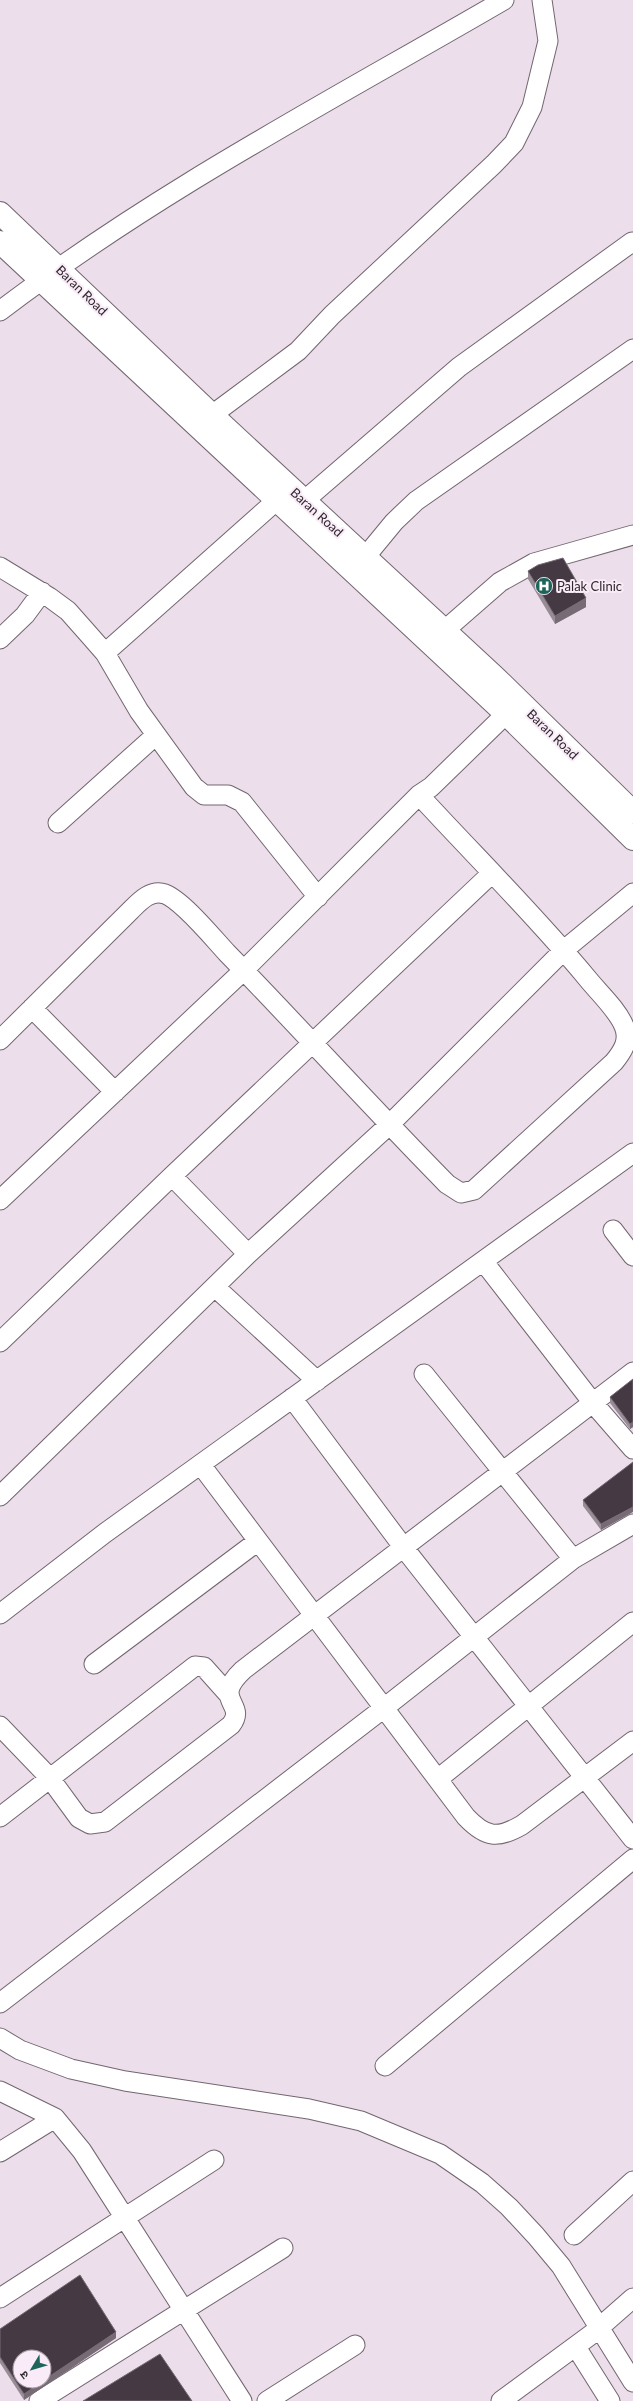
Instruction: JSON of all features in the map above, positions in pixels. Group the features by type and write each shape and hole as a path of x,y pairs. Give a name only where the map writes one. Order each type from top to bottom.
{"main road":[{"name":"Baran Road","path":"0,213 59,267 212,415 445,630 633,812"},
{"name":"Baran Road","path":"0,242 276,501 352,568 506,714 633,839"}],"street":[{"path":"0,311 59,267 218,164 504,0"},
{"path":"212,415 298,351 332,315 494,164 514,142 532,108 548,41 542,0"},
{"path":"305,500 459,367 632,242 633,244"},
{"path":"366,556 394,522 416,501 633,348"},
{"path":"105,653 276,501"},
{"path":"445,630 500,582 534,563 633,534"},
{"path":"0,567 42,592 68,611 105,653 156,735 199,792 209,796 233,796 242,802 318,897"},
{"path":"0,639 25,615 42,592"},
{"path":"0,1200 244,970 419,795 431,787 506,714"},
{"path":"58,823 156,735"},
{"path":"0,1040 131,910 149,896 156,893 165,894 174,900 244,970 389,1125 447,1184 461,1193 470,1192 485,1181 614,1062 625,1047 624,1026 564,950 491,874 419,795"},
{"path":"0,1342 172,1176 314,1044 491,874"},
{"path":"0,1496 248,1254 389,1125 564,950 633,893"},
{"path":"32,1008 115,1092"},
{"path":"0,1614 105,1533 633,1153"},
{"path":"172,1176 248,1254"},
{"path":"613,1230 633,1256"},
{"path":"483,1261 593,1403 633,1449"},
{"path":"215,1287 317,1380"},
{"path":"229,1695 230,1684 243,1670 633,1372"},
{"path":"424,1374 573,1559"},
{"path":"292,1398 472,1637 586,1778 633,1839"},
{"path":"201,1465 438,1779 473,1824 481,1830 494,1835 509,1833 586,1778 633,1741"},
{"path":"0,2003 384,1708 472,1637 573,1559 633,1524"},
{"path":"94,1664 258,1541"},
{"path":"438,1779 633,1622"},
{"path":"0,1726 49,1777 84,1821 90,1824 105,1822 231,1725 236,1712 229,1695 204,1668 195,1666 49,1777 0,1817"},
{"path":"385,2066 633,1859"},
{"path":"0,2038 20,2050 71,2069 125,2081 309,2109 361,2121 440,2154 482,2183 515,2212 561,2266 633,2382"},
{"path":"0,2091 55,2118 82,2151 242,2401"},
{"path":"0,2152 55,2118"},
{"path":"0,2298 214,2160"},
{"path":"574,2235 633,2181"},
{"path":"39,2401 282,2248"},
{"path":"501,2401 576,2347 633,2298"},
{"path":"267,2401 355,2345"},
{"path":"576,2347 610,2401"}],"building":[{"path":"563,558 586,598 555,616 528,571 538,565"},
{"path":"633,1379 633,1422 630,1424 610,1397"},
{"path":"633,1462 633,1507 601,1524 583,1500"},
{"path":"80,2275 116,2332 52,2375 52,2349 12,2349 12,2376 0,2357 0,2329"},
{"path":"160,2354 192,2401 83,2401"},
{"path":"21,2389 31,2389 24,2394"}],"place":[{"name":"Palak Clinic","path":"544,586"}]}
